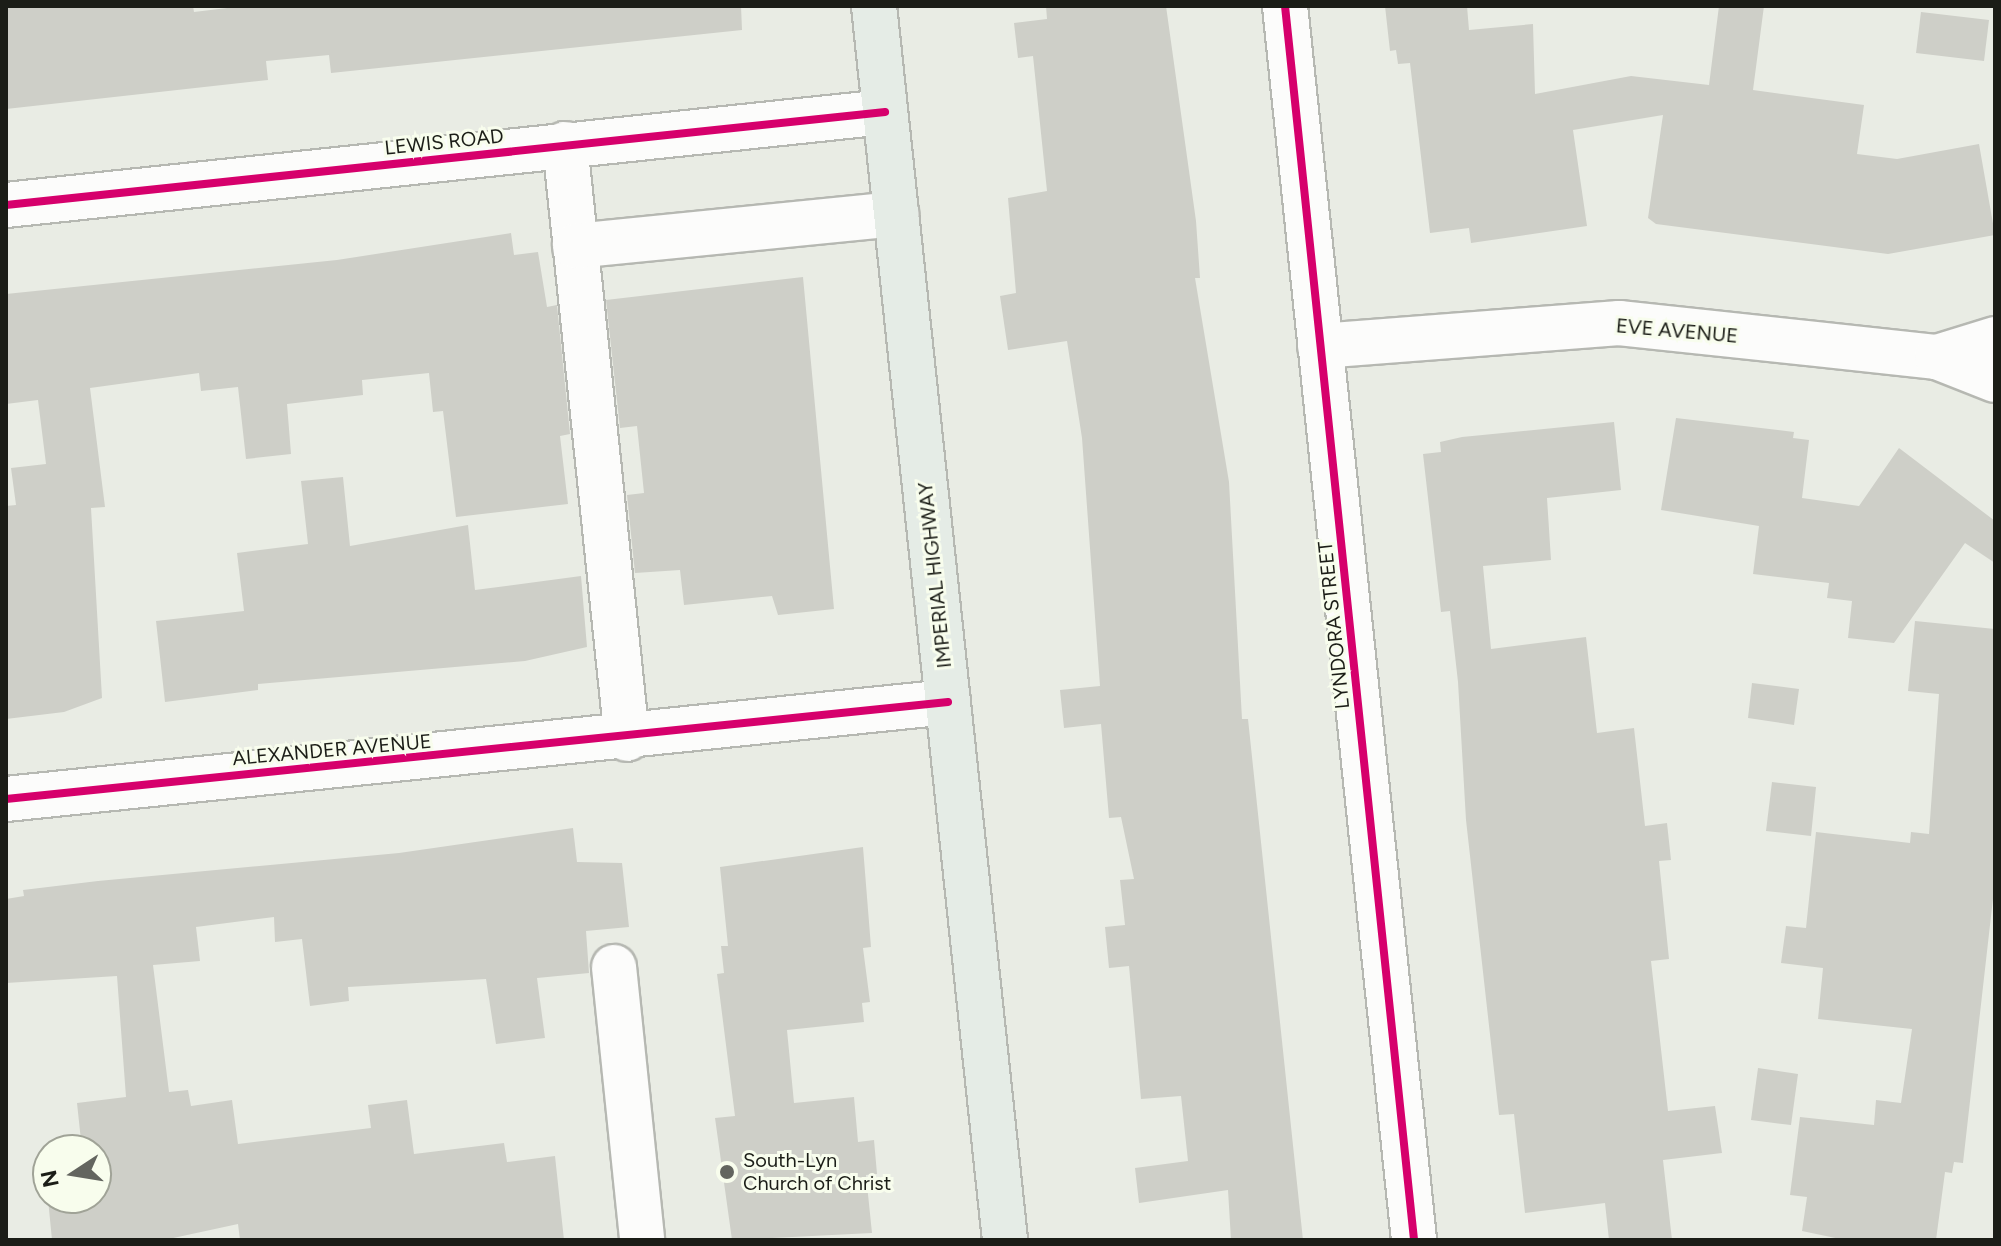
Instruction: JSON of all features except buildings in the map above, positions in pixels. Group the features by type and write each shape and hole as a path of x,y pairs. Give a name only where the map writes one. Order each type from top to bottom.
{"main road":[{"name":"IMPERIAL HIGHWAY","path":"874,6 1005,1240"}],"street":[{"name":"LYNDORA STREET","path":"1285,6 1414,1240"},
{"name":"LEWIS ROAD","path":"6,205 885,112"},
{"path":"565,144 627,739"},
{"path":"575,246 896,214"},
{"name":"EVE AVENUE","path":"1320,346 1619,323 1937,357 1995,380"},
{"name":"EVE AVENUE","path":"1937,357 1995,339"},
{"name":"ALEXANDER AVENUE","path":"6,799 627,739 948,702"},
{"path":"614,967 642,1240"}],"cycle path":[{"path":"1285,6 1414,1240"},
{"path":"6,205 885,112"},
{"path":"6,799 948,702"}],"place":[{"name":"South-Lyn Church of Christ","path":"727,1172"}]}
